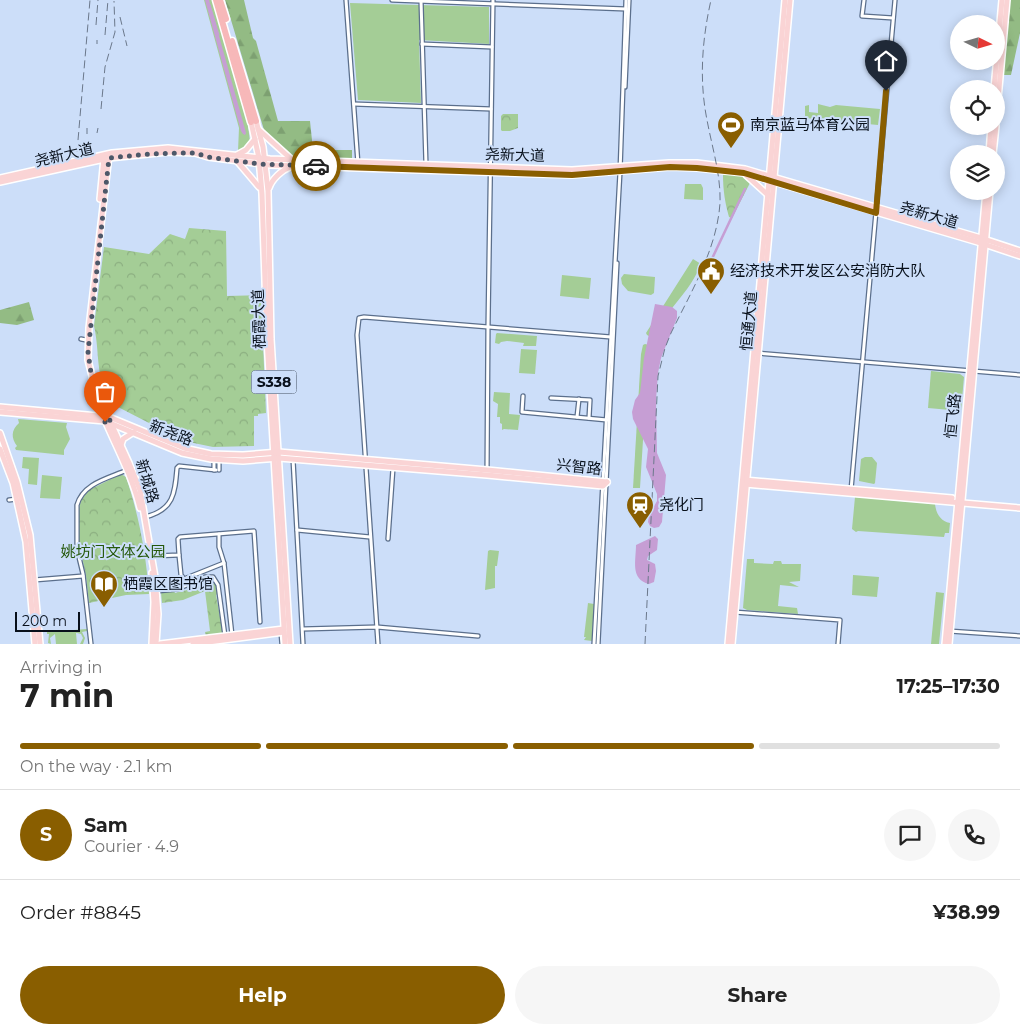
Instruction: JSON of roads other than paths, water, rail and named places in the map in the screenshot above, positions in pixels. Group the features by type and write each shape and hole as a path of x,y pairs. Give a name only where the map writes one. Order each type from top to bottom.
{"highway":[{"name":"栖霞大道","path":"216,0 253,121"},
{"name":"栖霞大道","path":"220,0 253,121"}],"main road":[{"name":"恒通大道","path":"756,353 768,195 772,180 785,0"},
{"name":"恒通大道","path":"732,644 733,612 756,353 790,0"},
{"path":"995,80 1002,0"},
{"path":"1000,80 1007,0"},
{"name":"栖霞大道","path":"253,121 258,130 268,191 271,339 290,644"},
{"name":"栖霞大道","path":"253,121 255,138 262,161 267,339 277,455 283,644"},
{"path":"258,130 293,163 271,182 268,191"},
{"path":"255,138 237,158 256,181 262,194"},
{"name":"尧新大道","path":"0,178 107,157 168,152 293,163 490,169"},
{"name":"尧新大道","path":"0,182 107,157"},
{"name":"新城路","path":"107,157 83,339 87,370 128,470 138,501 150,561 156,644"},
{"name":"新城路","path":"107,157 88,352 92,380 107,420 121,445 140,490 153,556 157,591 156,644"},
{"name":"尧新大道","path":"621,170 670,162 697,163 733,166 772,180"},
{"name":"尧新大道","path":"358,165 426,164 572,175 621,170 686,167 744,173 1020,251"},
{"path":"744,173 768,195"},
{"name":"恒飞路","path":"945,644 948,631 972,372 985,200"},
{"name":"恒飞路","path":"983,241 989,200"},
{"name":"尧新大道","path":"983,241 1020,256"},
{"name":"新尧路","path":"0,407 107,420 184,448 211,454 243,456 277,455"},
{"name":"新尧路","path":"0,412 107,420 182,453 217,459 243,460 277,455"},
{"path":"0,432 26,513 30,535 40,644"},
{"path":"121,445 123,439 134,432"},
{"path":"0,449 17,499 26,542 36,644"},
{"name":"兴智路","path":"277,455 604,483"},
{"name":"兴智路","path":"277,455 293,459 366,462 393,467 487,472"},
{"path":"745,482 1020,506"},
{"name":"恒通大道","path":"728,644 733,612"},
{"path":"156,644 283,631"},
{"path":"194,644 283,631"},
{"name":"恒飞路","path":"948,631 949,644"}],"street":[{"path":"346,0 358,165"},
{"path":"392,0 626,8"},
{"path":"598,644 606,420 621,170 626,8 628,0"},
{"path":"594,644 621,170 628,0"},
{"path":"864,0 862,16 893,18"},
{"path":"851,491 894,0"},
{"path":"420,1 426,164"},
{"path":"487,472 492,2"},
{"path":"422,44 492,47"},
{"path":"354,104 491,109"},
{"path":"378,644 357,335 358,320 364,317 611,337"},
{"path":"756,353 1020,375"},
{"path":"523,396 522,412 606,420"},
{"path":"551,398 590,400 589,418"},
{"path":"577,417 579,399"},
{"path":"145,517 161,510 175,494 177,468 179,466 216,470 217,459"},
{"path":"293,459 304,644"},
{"path":"388,539 393,467"},
{"path":"91,644 83,576 76,542 78,499 86,489 128,470"},
{"path":"9,500 17,499"},
{"path":"298,530 370,537"},
{"path":"224,563 184,579 181,575 178,539 180,537 254,531 260,622"},
{"path":"219,534 232,635"},
{"path":"153,556 179,555"},
{"path":"34,580 83,576"},
{"path":"157,591 178,589 205,576 213,578 218,585 225,636"},
{"path":"733,612 840,620 838,644"},
{"path":"302,629 377,627 478,636"},
{"path":"948,631 1020,636"}],"waterway":[{"path":"210,5 219,35"},
{"path":"709,265 745,189"}],"railway":[{"path":"77,152 90,0"},
{"path":"96,25 98,0"},
{"path":"105,35 108,0"},
{"path":"645,644 658,376 671,333 695,286 708,254 714,237 720,203 718,172 707,120 702,75 705,30 711,0"},
{"path":"101,109 105,67 115,32 114,1"},
{"path":"120,17 127,46"},
{"path":"87,128 87,134"},
{"path":"97,133 98,128"}],"place":[{"name":"南京蓝马体育公园","path":"731,149"},
{"name":"经济技术开发区公安消防大队","path":"711,295"},
{"name":"尧化门","path":"640,529"},
{"name":"栖霞区图书馆","path":"104,608"}],"park label":[{"name":"姚坊门文体公园","path":"113,552"}]}
